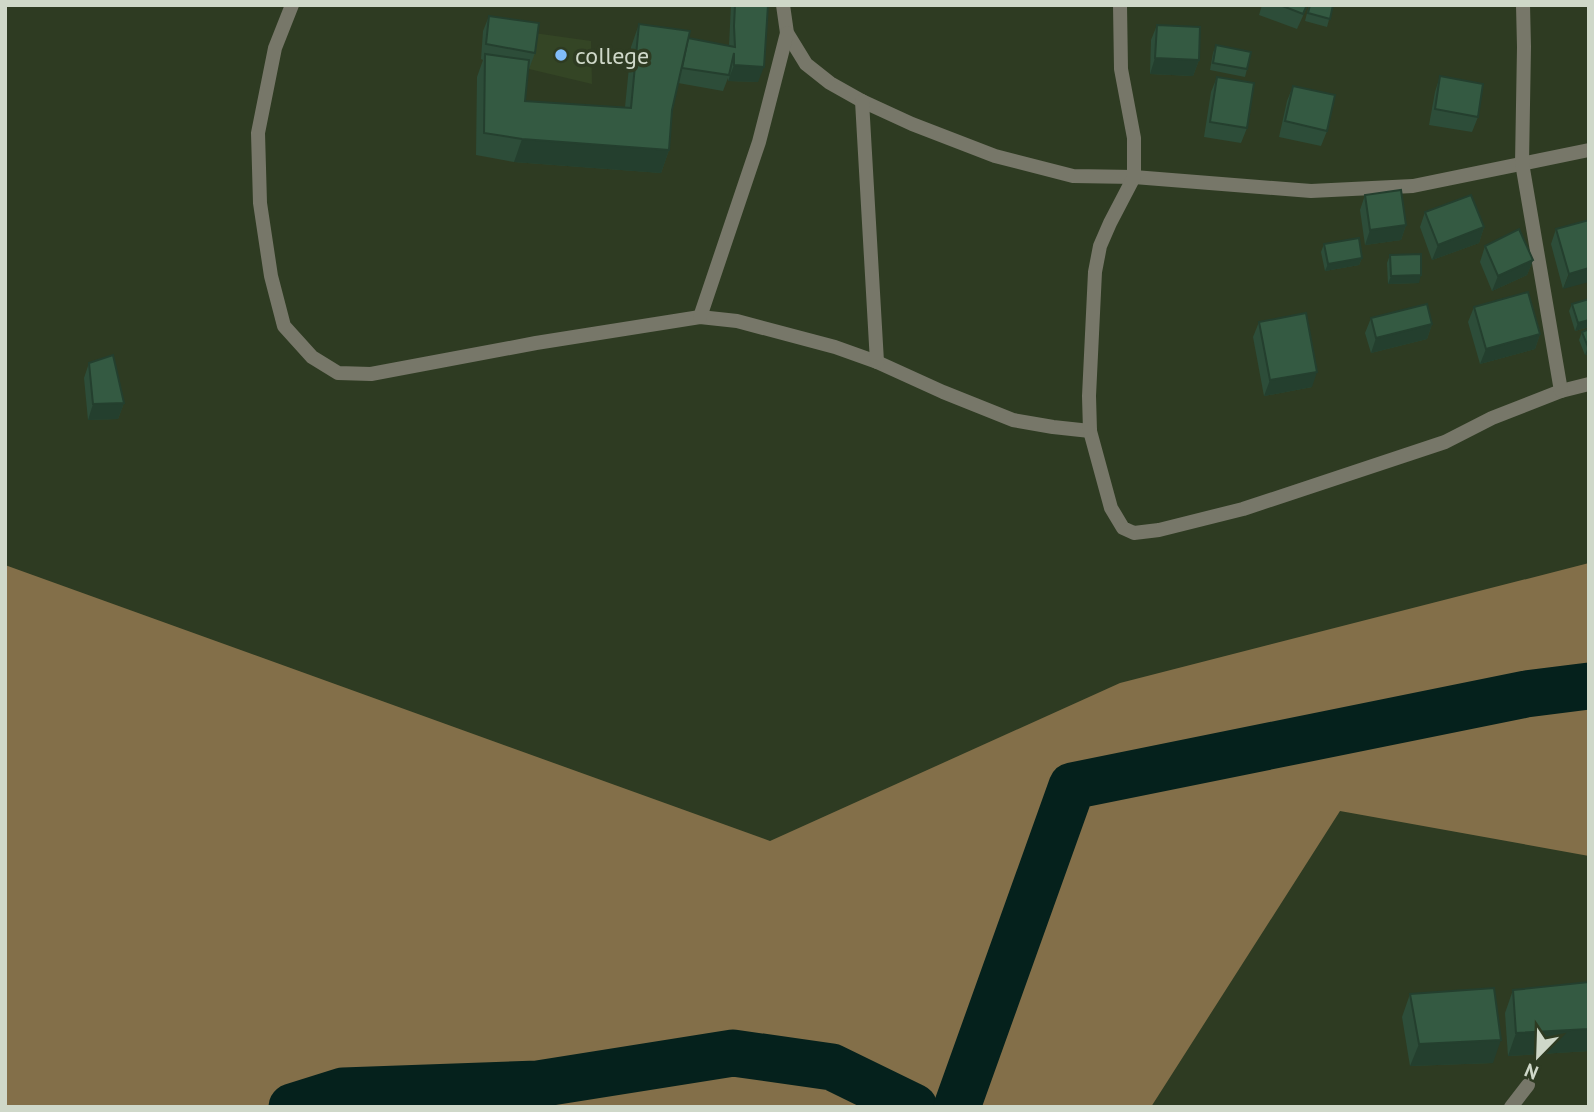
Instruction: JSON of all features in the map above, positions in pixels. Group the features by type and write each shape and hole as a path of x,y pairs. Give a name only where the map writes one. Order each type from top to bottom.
{"street":[{"path":"292,5 275,48 258,133 260,203 271,276 284,326 312,357 338,373 371,374 536,343 700,317 737,321 835,347 1013,420 1090,431"},
{"path":"700,317 759,142 787,33 783,5"},
{"path":"1120,5 1121,69 1134,138 1134,177 1100,246 1095,272 1089,396 1090,431 1111,508 1123,528 1134,533 1171,527 1242,509 1445,442 1492,418 1561,391 1589,384"},
{"path":"1523,5 1522,163 1561,391"},
{"path":"787,33 806,64 830,83 862,100 912,124 995,156 1073,176 1134,177 1311,191 1413,186 1589,150"},
{"path":"862,100 877,362"},
{"path":"1511,1107 1528,1085"}],"shaded area":[{"name":"college","path":"534,33 591,41 592,84 529,69"},
{"path":"1589,563 1589,856 1340,811 1151,1107 5,1107 5,565 770,841 1120,683"}],"building":[{"path":"735,5 768,5 764,67 734,65 734,53 729,75 682,68 688,38 735,47"},
{"path":"1280,5 1307,5 1303,14"},
{"path":"1310,5 1333,5 1330,19 1308,13"},
{"path":"489,16 539,23 535,53 486,44"},
{"path":"639,24 690,31 672,110 669,150 522,139 484,133 485,54 529,60 525,101 631,108"},
{"path":"1157,25 1200,27 1199,60 1155,58"},
{"path":"1216,45 1251,52 1247,69 1213,63"},
{"path":"1440,76 1483,84 1478,117 1435,109"},
{"path":"1217,77 1254,83 1247,128 1210,122"},
{"path":"1293,86 1335,95 1327,131 1285,121"},
{"path":"1401,190 1406,225 1370,230 1365,195"},
{"path":"1471,195 1484,227 1438,245 1425,212"},
{"path":"1589,220 1589,268 1569,274 1556,229"},
{"path":"1519,229 1533,260 1498,276 1485,246"},
{"path":"1359,238 1362,258 1328,264 1324,244"},
{"path":"1421,254 1421,275 1391,276 1390,255"},
{"path":"1528,292 1540,334 1486,349 1474,307"},
{"path":"1589,299 1589,320 1578,323 1572,304"},
{"path":"1427,304 1432,324 1376,338 1371,318"},
{"path":"1306,313 1317,372 1270,380 1259,322"},
{"path":"1589,329 1589,347 1588,347 1582,332"},
{"path":"113,355 124,403 93,404 89,363"},
{"path":"1589,982 1589,1029 1516,1033 1513,990"},
{"path":"1494,988 1501,1040 1419,1044 1410,994"}],"waterway":[{"path":"957,1107 1072,786 1526,694 1589,686"},
{"path":"292,1107 343,1091 538,1084 733,1053 832,1067 914,1107"}],"place":[{"name":"college","path":"561,55"}]}
